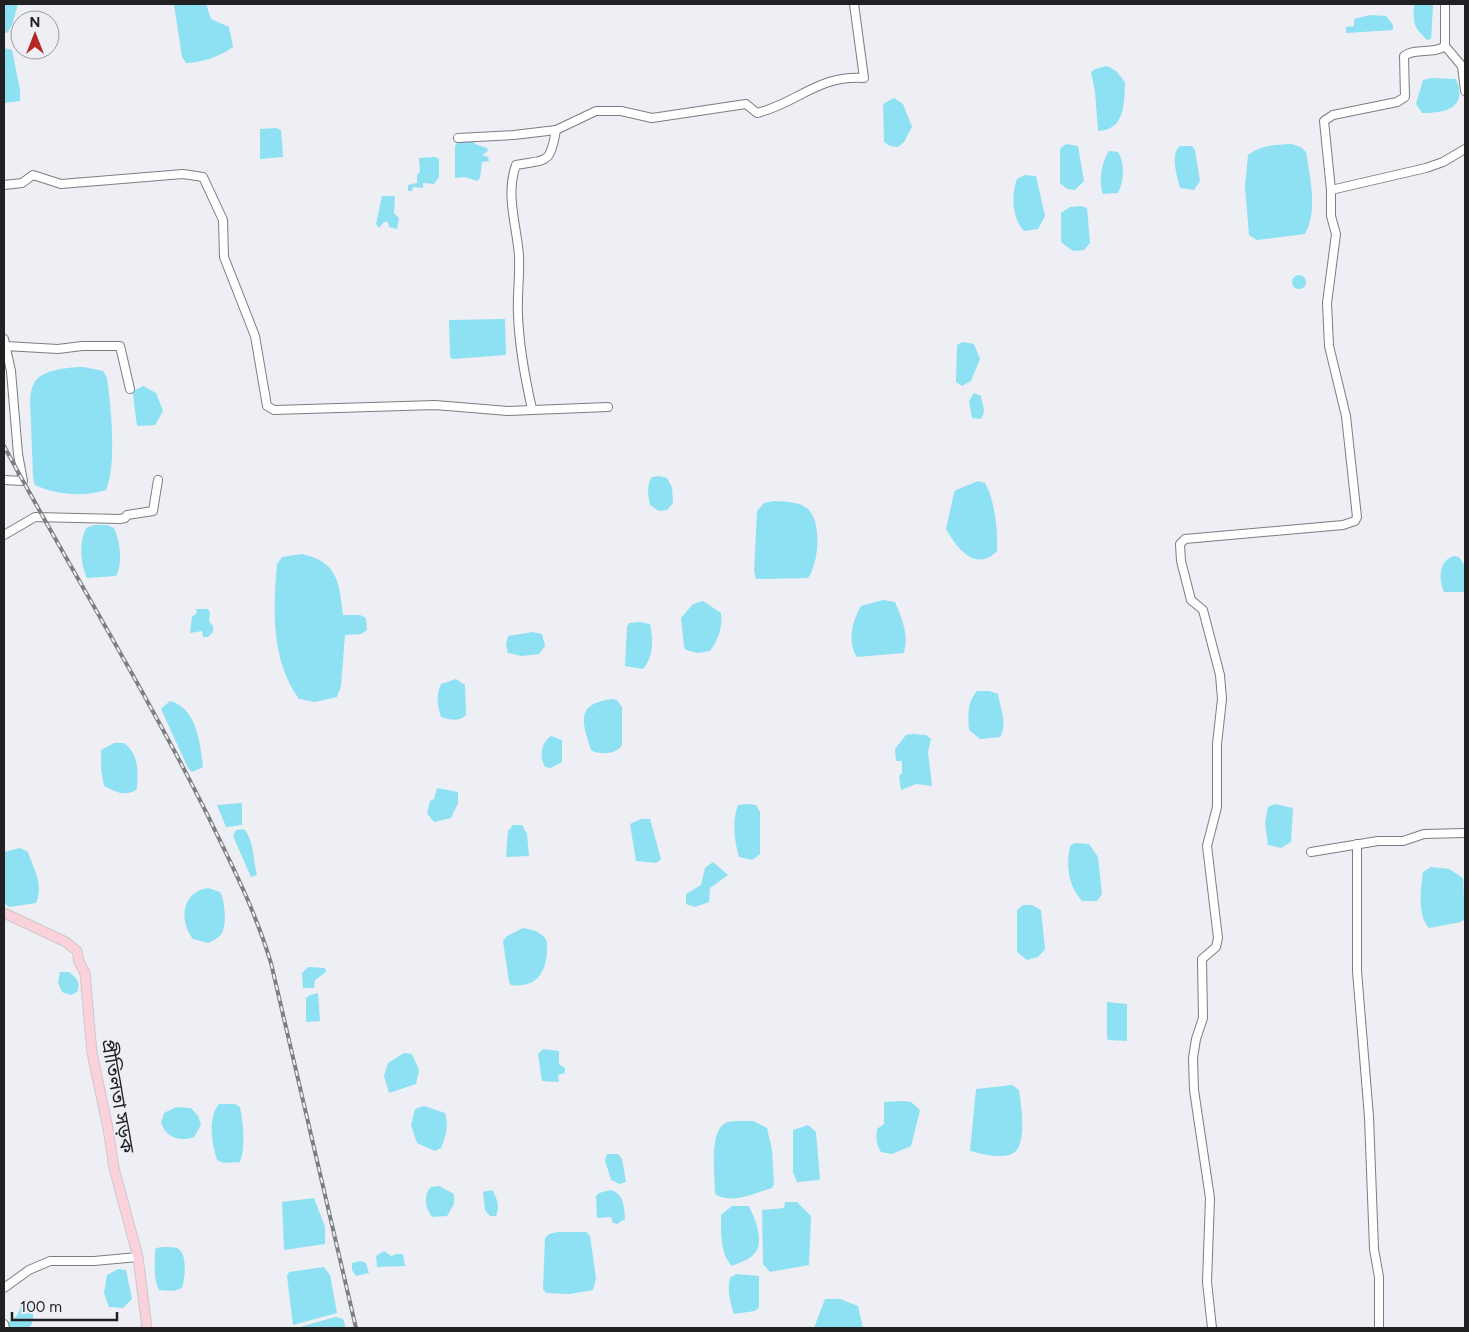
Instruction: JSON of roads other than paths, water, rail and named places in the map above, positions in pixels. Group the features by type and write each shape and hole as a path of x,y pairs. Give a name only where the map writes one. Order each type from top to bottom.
{"main road":[{"name":"প্রীতিলতা সড়ক","path":"4,913 66,942 78,951 79,962 85,973 92,1053 108,1128 114,1168 138,1257 147,1328"}],"street":[{"path":"458,138 556,130 596,111 621,111 652,118 746,104 757,113 776,107 824,83 845,77 864,78 854,4"},
{"path":"1445,4 1446,46 1462,66 1465,92"},
{"path":"1212,1328 1207,1282 1210,1198 1194,1090 1193,1058 1196,1039 1203,1018 1202,958 1204,954 1216,947 1218,938 1207,846 1217,807 1217,744 1222,699 1218,666 1202,610 1191,600 1181,561 1180,544 1185,539 1343,525 1355,521 1357,517 1346,416 1329,346 1327,303 1336,234 1331,216 1331,190 1324,121 1327,117 1397,102 1405,97 1406,91 1404,56 1409,52 1440,50 1446,46"},
{"path":"532,409 524,371 518,314 518,256 512,207 512,174 516,165 546,160 554,145 556,130"},
{"path":"1331,190 1426,168 1443,162 1465,149"},
{"path":"4,185 22,183 33,176 61,184 184,174 203,177 223,220 224,257 255,336 267,406 274,410 435,405 508,411 608,407"},
{"path":"4,480 23,481 18,454 11,371 4,343 58,349 82,346 120,346 130,389"},
{"path":"4,535 35,517 110,520 125,518 127,515 153,512 158,480"},
{"path":"1311,852 1357,844 1403,841 1424,834 1465,833"},
{"path":"1357,844 1357,971 1369,1117 1374,1249 1379,1277 1379,1328"},
{"path":"4,1288 29,1270 50,1261 94,1262 138,1257"},
{"path":"4,1324 5,1328"}],"water":[{"path":"4,4 18,4 16,10 10,10 10,28 7,33 4,33"},
{"path":"174,4 206,4 211,19 229,27 233,47 211,58 186,63 182,57"},
{"path":"1414,4 1432,4 1433,6 1431,39 1427,40 1416,27"},
{"path":"1370,15 1386,16 1393,25 1393,30 1346,33 1346,27 1354,26 1354,19"},
{"path":"4,48 10,50 10,60 14,60 20,90 20,101 4,103"},
{"path":"1107,66 1116,71 1125,82 1122,114 1114,126 1098,131 1095,91 1091,72"},
{"path":"1431,78 1456,79 1459,97 1457,103 1446,110 1422,113 1416,104 1423,80"},
{"path":"894,98 903,104 912,127 904,142 898,147 890,146 884,142 883,104"},
{"path":"276,128 281,130 283,157 260,159 260,129"},
{"path":"458,141 472,141 487,148 488,151 482,155 488,157 489,161 482,162 480,178 477,181 465,177 455,178 455,146"},
{"path":"1066,144 1078,146 1084,181 1075,190 1067,189 1060,183 1060,149"},
{"path":"1291,144 1301,147 1306,152 1312,193 1309,225 1305,234 1257,240 1249,235 1245,187 1248,155 1263,147"},
{"path":"1180,146 1192,146 1195,150 1200,181 1194,190 1180,188 1176,172 1175,154"},
{"path":"1109,151 1118,152 1120,156 1123,167 1122,178 1118,193 1103,194 1101,184 1102,172 1104,160"},
{"path":"435,157 439,159 439,177 434,184 423,183 423,188 413,187 412,191 408,191 408,185 417,183 417,175 420,172 419,158"},
{"path":"1025,175 1036,176 1045,216 1038,229 1024,231 1017,220 1013,199 1017,179"},
{"path":"382,196 395,196 394,213 399,218 397,229 389,227 388,222 384,222 379,228 376,224"},
{"path":"1082,206 1087,208 1090,243 1084,250 1073,251 1061,242 1061,213 1070,207"},
{"path":"1296,275 1302,275 1306,282 1302,289 1296,289 1292,285 1292,279"},
{"path":"505,319 506,355 452,359 450,356 449,320"},
{"path":"963,342 974,344 980,359 971,381 962,386 956,382 957,345"},
{"path":"84,367 103,371 107,378 112,435 109,479 106,490 89,494 61,493 35,485 33,477 30,398 34,383 41,376 66,368"},
{"path":"143,386 156,393 163,411 155,425 137,426 133,394 135,390"},
{"path":"974,393 981,396 984,410 981,419 972,418 969,401"},
{"path":"652,477 667,478 672,487 673,503 667,510 659,511 650,505 648,490"},
{"path":"978,481 985,483 988,490 995,516 997,534 997,551 981,560 974,559 961,550 946,529 956,490"},
{"path":"774,501 792,502 804,506 812,515 817,533 817,553 815,563 808,578 756,579 754,571 757,511 764,503"},
{"path":"94,525 107,525 114,528 120,552 116,576 87,578 82,560 81,546 86,528"},
{"path":"302,554 323,562 330,568 338,583 343,615 360,615 366,618 367,630 361,634 345,635 341,686 337,697 315,702 299,699 290,684 283,668 276,634 277,564 282,557"},
{"path":"1454,556 1459,557 1465,566 1465,592 1444,592 1442,587 1441,571 1445,561"},
{"path":"883,600 895,602 900,614 906,639 904,653 857,657 851,638 858,612 861,606"},
{"path":"703,601 721,613 721,628 718,638 710,651 698,653 686,650 684,647 681,618 693,604"},
{"path":"196,609 208,609 210,613 209,621 213,626 213,632 208,637 203,637 202,631 190,633 192,617 197,613"},
{"path":"640,622 650,624 652,636 651,653 643,669 625,666 627,627 629,623"},
{"path":"533,632 542,634 545,646 539,654 522,656 508,653 506,645 508,636"},
{"path":"456,679 465,685 466,715 457,720 451,720 441,717 438,692 441,684"},
{"path":"977,691 989,691 998,694 1003,716 1003,727 1000,737 980,739 969,730 968,714 970,704"},
{"path":"617,700 622,707 622,745 612,752 594,752 591,750 585,730 584,716 592,705 600,701"},
{"path":"170,701 186,711 196,728 203,767 192,772 188,768 161,709"},
{"path":"906,735 926,735 931,739 928,752 932,786 916,784 901,790 899,776 902,773 902,761 896,761 895,749"},
{"path":"551,736 562,740 562,762 551,768 545,767 543,763 542,750 545,742"},
{"path":"114,743 124,743 133,752 137,769 137,789 133,792 120,793 104,786 101,769 101,750"},
{"path":"437,788 458,792 458,803 451,818 434,822 427,813 430,801 434,799"},
{"path":"242,803 242,825 226,827 217,805"},
{"path":"1275,804 1293,808 1291,842 1281,848 1268,845 1265,823 1268,807"},
{"path":"738,805 756,805 760,812 760,854 752,860 739,857 734,831"},
{"path":"641,819 650,819 661,859 656,863 636,861 630,824"},
{"path":"513,825 522,825 527,834 529,856 506,857 508,831"},
{"path":"244,829 250,839 257,875 251,877 233,836 236,830"},
{"path":"1075,843 1089,844 1098,857 1102,894 1097,901 1082,901 1071,882 1068,868 1069,853 1070,846"},
{"path":"20,848 28,852 39,884 38,896 36,903 9,907 4,903 4,852"},
{"path":"713,862 728,875 710,888 709,902 695,907 686,904 686,894 701,885 705,868"},
{"path":"1431,867 1449,869 1463,878 1465,919 1461,922 1429,928 1425,923 1421,909 1421,886 1423,872"},
{"path":"208,888 220,892 225,918 222,933 218,938 208,943 193,939 184,916 185,908 192,895"},
{"path":"1023,905 1032,905 1041,910 1045,949 1038,957 1027,960 1017,952 1017,910"},
{"path":"523,928 537,932 545,939 547,942 546,959 541,973 533,982 511,985 503,941 507,936"},
{"path":"308,967 325,968 326,972 315,980 314,988 303,988 302,973"},
{"path":"60,972 69,972 76,979 79,986 77,992 71,995 62,992 58,982"},
{"path":"318,993 320,1021 306,1022 306,998"},
{"path":"1107,1002 1127,1004 1127,1041 1108,1040"},
{"path":"543,1049 559,1051 559,1064 565,1068 565,1073 558,1075 559,1082 542,1081 538,1054"},
{"path":"404,1053 412,1054 419,1070 416,1084 389,1093 384,1076 388,1063"},
{"path":"1012,1085 1019,1090 1022,1116 1021,1137 1015,1152 1000,1156 970,1151 976,1089"},
{"path":"884,1102 911,1102 920,1110 911,1146 892,1154 881,1152 877,1144 877,1129 884,1124"},
{"path":"219,1104 235,1104 240,1107 243,1142 240,1162 224,1163 217,1160 212,1139 212,1124 215,1110"},
{"path":"424,1106 445,1113 446,1117 447,1126 444,1139 441,1148 435,1151 417,1143 411,1125 415,1109"},
{"path":"176,1107 191,1108 198,1116 201,1125 194,1137 174,1138 161,1123 164,1113"},
{"path":"753,1121 767,1128 772,1150 774,1184 772,1188 744,1197 722,1197 715,1194 714,1156 716,1137 719,1129 724,1124"},
{"path":"808,1125 816,1132 820,1180 797,1182 793,1172 793,1130"},
{"path":"607,1154 618,1154 622,1159 626,1182 620,1184 611,1180 605,1160"},
{"path":"439,1186 454,1194 454,1204 447,1216 432,1217 426,1206 426,1198 431,1187"},
{"path":"492,1190 497,1203 498,1210 496,1216 490,1216 485,1210 483,1192"},
{"path":"610,1190 621,1197 624,1205 625,1219 617,1224 613,1223 611,1217 597,1218 596,1196 599,1193"},
{"path":"314,1198 325,1227 325,1244 284,1250 282,1202"},
{"path":"785,1202 797,1202 811,1216 809,1265 770,1272 763,1264 762,1210 784,1208"},
{"path":"732,1206 749,1206 758,1231 759,1244 751,1257 732,1266 723,1249 721,1215"},
{"path":"558,1232 586,1232 590,1236 596,1278 593,1290 569,1294 546,1293 543,1289 545,1238 549,1234"},
{"path":"156,1248 177,1248 183,1255 185,1273 182,1288 174,1291 159,1290 156,1280 155,1251"},
{"path":"384,1251 391,1256 403,1254 405,1266 377,1267 376,1256"},
{"path":"361,1261 366,1263 369,1273 356,1276 352,1270 352,1263"},
{"path":"324,1267 330,1275 337,1313 293,1325 287,1276 289,1272"},
{"path":"118,1269 126,1270 132,1299 123,1308 109,1307 104,1293 107,1275"},
{"path":"736,1274 759,1276 759,1307 755,1311 734,1314 730,1301 729,1287 730,1278"},
{"path":"825,1299 840,1299 858,1306 863,1328 814,1328"},
{"path":"22,1302 30,1303 33,1322 29,1328 7,1328 8,1322 18,1314"},
{"path":"335,1317 343,1319 346,1328 297,1328"}],"railway":[{"path":"4,446 183,767 234,869 258,924 271,963 356,1328"}]}
